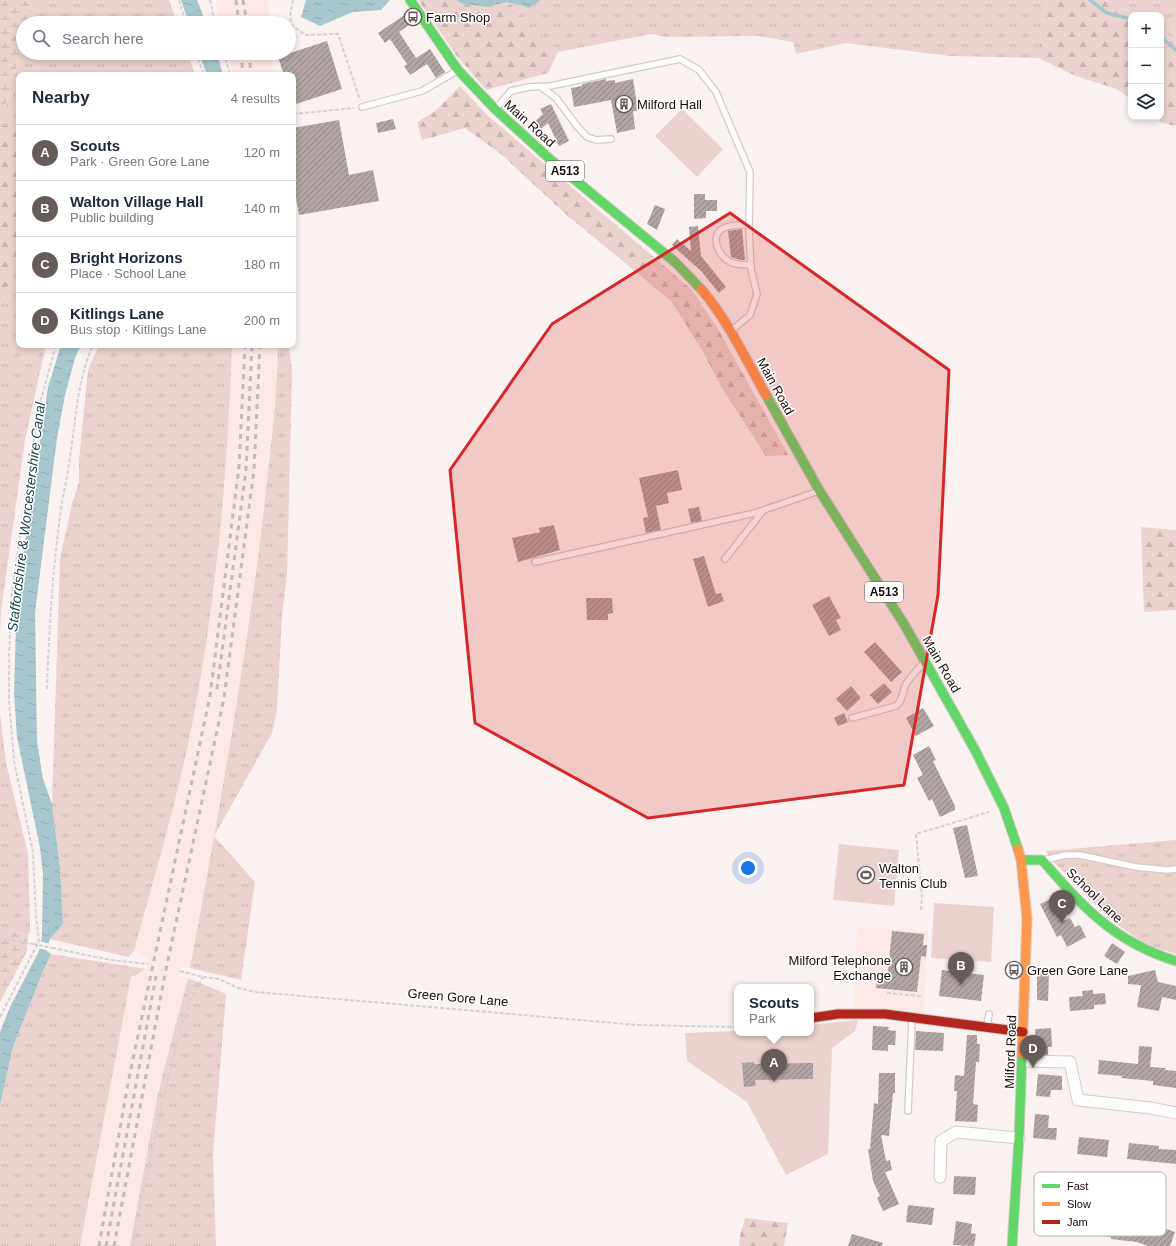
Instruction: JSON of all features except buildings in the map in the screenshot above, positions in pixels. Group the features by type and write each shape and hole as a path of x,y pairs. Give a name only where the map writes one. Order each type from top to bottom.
{"main road":[{"name":"Main Road","path":"410,0 458,70 495,110 552,161 675,262 693,279 708,298 730,332 819,490 904,624 975,750 1004,808 1021,860"},
{"path":"1021,860 1042,860"},
{"name":"Milford Road","path":"1012,1246 1023,1061 1027,919 1021,860"},
{"name":"School Lane","path":"1042,860 1092,913 1115,933 1146,951 1176,962"},
{"path":"814,1018 859,1013 912,1017 1024,1032"}],"street":[{"path":"1023,1061 1070,1062 1078,1100 1152,1108 1176,1113"},
{"path":"940,1177 941,1141 956,1132 1019,1138"}],"lane":[{"path":"495,110 511,91 529,87 550,86 680,59 699,70 716,92 750,172 749,225 751,265 757,294 750,315 730,332"},
{"path":"362,107 422,91 458,70"},
{"path":"541,86 556,98 587,137 596,140 612,138"},
{"path":"749,225 736,225 725,228 718,232 716,239 720,252 730,262 751,265"},
{"path":"536,562 762,511 819,490"},
{"path":"725,559 762,511"},
{"path":"852,718 896,706 900,702 905,686 925,661"},
{"path":"1042,860 1066,855 1080,855 1136,867 1167,870 1176,869"},
{"path":"987,1028 989,1014"},
{"path":"908,1111 912,1017"}],"path":[{"path":"179,0 184,16"},
{"path":"210,0 213,16"},
{"path":"290,16 293,0"},
{"path":"296,28 305,35 338,34 362,107 296,114"},
{"path":"199,60 203,72"},
{"path":"226,60 229,72"},
{"path":"0,1017 39,941 36,918 33,852 14,761 9,702 9,654 12,593 27,484 39,407 55,348"},
{"path":"47,689 52,585 62,502 70,459 78,395 87,359 92,348"},
{"path":"921,910 922,897 916,834 1004,808"},
{"path":"0,938 111,960 148,964"},
{"name":"Green Gore Lane","path":"180,971 203,977 219,979 238,988 256,992 638,1025 734,1027"},
{"path":"133,1246 136,1225 162,1104 181,1026 191,998 203,977"},
{"path":"887,993 921,996"}],"highlighted area":[{"path":"730,213 949,370 938,595 904,785 648,818 475,723 450,470 552,324"}],"shaded area":[{"path":"216,0 268,0 269,16 218,16"},
{"path":"231,60 272,60 273,72 232,72"},
{"path":"232,348 289,348 292,373 287,574 282,615 277,709 272,733 214,837 190,968 181,966 179,976 188,978 158,1093 130,1246 80,1246 131,977 146,969 149,960 134,950 175,800 197,699 216,579"},
{"path":"857,927 928,931 924,1013 853,1007"}],"green space":[{"path":"0,0 35,0 31,16 16,16 16,60 18,60 0,125"},
{"path":"35,0 169,0 175,16 31,16"},
{"path":"418,0 456,0 462,4 487,7 507,2 558,52 548,73 486,90 457,56"},
{"path":"541,0 1048,0 1043,16 1038,58 950,56 846,43 796,54 793,42 759,36 667,37 651,34 558,52 507,2 530,8"},
{"path":"1048,0 1105,0 1131,12 1128,12 1128,97 1117,89 1076,76 1038,58 1043,16"},
{"path":"1105,0 1176,0 1176,41 1164,31 1164,12 1131,12"},
{"path":"1164,31 1176,41 1176,126 1162,123 1158,120 1164,120"},
{"path":"18,60 190,60 194,72 16,72 16,127 0,125"},
{"path":"460,86 486,114 691,289 718,329 788,455 766,456 722,388 702,350 671,301 568,216 501,154 465,128 422,140 417,122 434,112"},
{"path":"682,109 723,149 697,177 655,136"},
{"path":"0,125 16,127 16,254 2,303 0,304"},
{"path":"16,253 16,348 45,348 25,440 1,611 0,636 0,304 2,302"},
{"path":"98,348 232,348 228,434 221,522 211,610 197,698 177,794 134,950 129,957 50,939 63,924 60,868 52,804 60,559 72,504 79,481 79,459 88,370"},
{"path":"278,348 289,348 292,373 287,574 282,615 277,709 272,733 214,836 238,697 254,588 274,416"},
{"path":"1141,527 1176,530 1176,610 1144,612"},
{"path":"0,713 6,763 28,854 30,931 28,936 9,929 0,931"},
{"path":"214,836 255,882 241,980 190,968"},
{"path":"1176,840 1176,954 1146,945 1107,917 1050,858 1046,851"},
{"name":"Walton Tennis Club","path":"839,844 899,850 894,906 833,900"},
{"name":"Walton Tennis Club","path":"934,903 994,907 991,962 931,958"},
{"path":"9,929 28,936 27,951 0,1002 0,931"},
{"path":"51,954 146,969 131,977 80,1246 0,1246 0,1105 13,1047"},
{"path":"188,978 226,994 213,1155 216,1246 130,1246 158,1093"},
{"path":"858,1020 855,1031 832,1048 828,1154 786,1175 747,1102 687,1061 685,1033 734,1031 734,1036 814,1036 814,1025"},
{"path":"745,1218 788,1223 784,1246 739,1246"}],"water":[{"path":"181,0 197,0 203,16 187,16"},
{"path":"306,0 390,0 381,10 353,12 320,26 301,17"},
{"path":"456,0 541,0 530,8 507,2 487,7 462,4"},
{"path":"202,60 219,60 222,72 206,72"},
{"path":"60,348 80,348 75,358 65,395 57,438 35,613 37,741 43,779 52,804 60,868 63,924 50,939 47,951 51,954 13,1047 0,1105 0,1032 10,1007 39,951 42,936 43,874 40,848 17,737 14,693 16,625 25,543 48,387"}],"pier":[{"path":"39,941 51,944 49,951 38,948"}],"waterway":[{"path":"1090,0 1107,13 1128,18"},
{"path":"1164,40 1176,50"}],"railway":[{"path":"236,0 238,16"},
{"path":"243,0 246,16"},
{"path":"242,60 243,72"},
{"path":"250,60 251,72"},
{"path":"99,1246 129,1078 210,696 239,467 245,348"},
{"path":"217,689 246,470 252,348"},
{"path":"114,1246 165,974 224,698 254,470 260,348"},
{"path":"106,1246 156,976"}],"traffic: fast":[{"path":"410,0 458,70 495,109 552,161 675,262 701,289"},
{"path":"766,395 819,490 904,624 975,750 1004,808 1018,849"},
{"path":"1021,860 1042,860 1086,908 1101,921 1135,944 1176,961"},
{"path":"1012,1246 1019,1138 1022,1054"}],"traffic: slow":[{"path":"701,289 720,314 736,340 766,395"},
{"path":"1018,849 1021,860 1027,919 1022,1054"}],"traffic: jam":[{"path":"814,1018 838,1014 885,1014 1023,1032"}],"place":[{"name":"Farm Shop","path":"413,17"},
{"name":"Milford Hall","path":"624,104"},
{"name":"Walton Tennis Club","path":"866,875"},
{"name":"Bright Horizons","path":"1062,923"},
{"name":"Milford Telephone Exchange","path":"904,967"},
{"name":"Green Gore Lane","path":"1014,970"},
{"name":"Walton Village Hall","path":"961,985"},
{"name":"Kitlings Lane","path":"1033,1068"},
{"name":"Scouts","path":"774,1082"}],"water label":[{"name":"Staffordshire & Worcestershire Canal","path":"26,517"}]}
